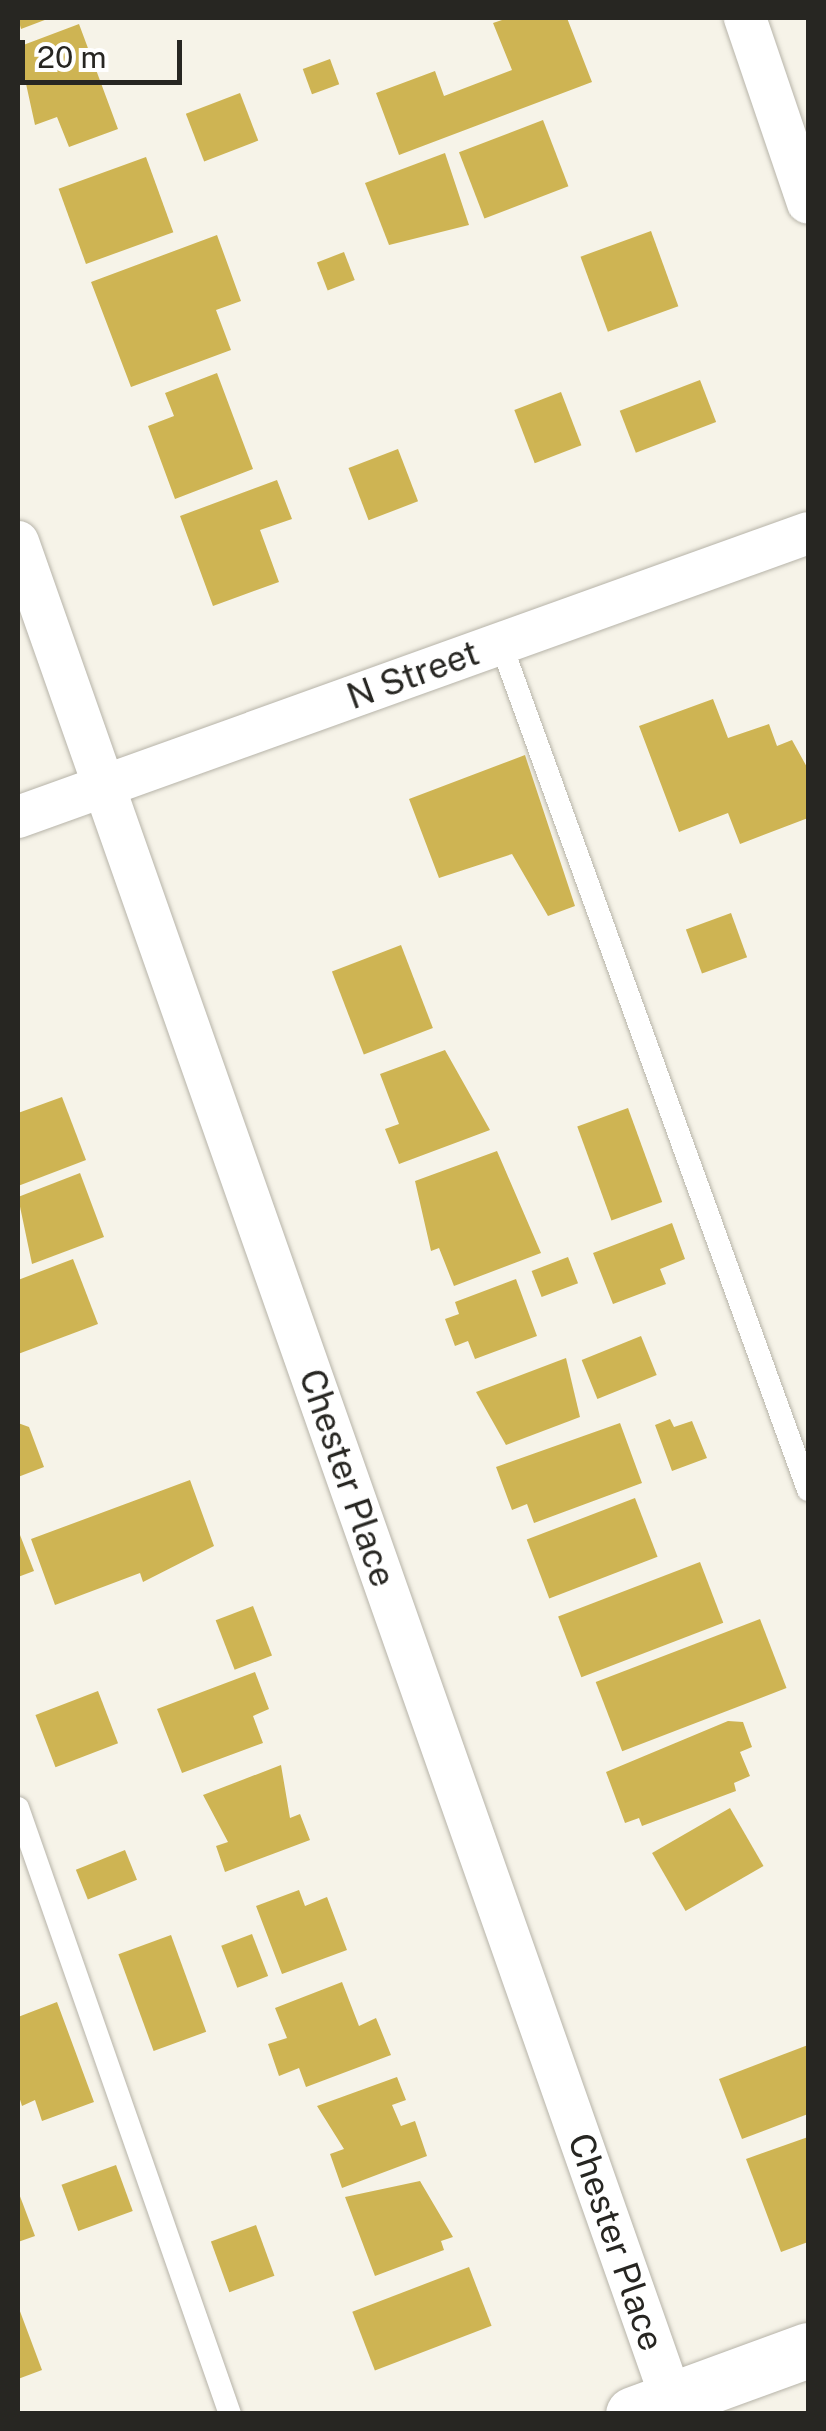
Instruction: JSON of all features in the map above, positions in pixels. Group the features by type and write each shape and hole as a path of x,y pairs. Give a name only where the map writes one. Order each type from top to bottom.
{"street":[{"path":"746,18 808,204"},
{"name":"N Street","path":"18,817 808,533"},
{"name":"Chester Place","path":"18,542 661,2409"},
{"path":"661,2409 808,2350"}],"lane":[{"path":"500,644 808,1490"},
{"path":"18,1808 230,2414"}],"building":[{"path":"18,18 50,18 21,29"},
{"path":"508,18 567,18 592,82 399,155 376,93 435,71 444,96 512,70 493,23"},
{"path":"79,24 118,129 69,147 57,117 35,125 18,47"},
{"path":"330,59 339,84 312,94 303,69"},
{"path":"240,93 258,141 204,161 186,114"},
{"path":"543,120 568,186 484,219 459,152"},
{"path":"445,153 469,225 389,245 365,183"},
{"path":"146,157 173,232 86,264 59,189"},
{"path":"651,231 678,306 608,332 581,257"},
{"path":"217,235 241,301 216,310 231,350 131,387 91,282"},
{"path":"344,252 355,280 328,290 317,262"},
{"path":"217,373 253,469 175,499 148,426 174,416 165,393"},
{"path":"700,380 716,422 636,453 620,411"},
{"path":"561,392 581,445 535,463 514,410"},
{"path":"398,449 418,501 369,520 349,468"},
{"path":"277,480 292,519 260,530 279,582 213,606 180,516"},
{"path":"713,699 728,738 769,724 777,746 792,740 808,769 808,818 740,844 728,813 679,832 639,726"},
{"path":"525,755 575,906 548,916 512,854 439,878 409,799"},
{"path":"731,913 747,957 702,974 686,929"},
{"path":"401,945 433,1028 364,1055 332,972"},
{"path":"445,1050 490,1130 399,1164 385,1129 399,1124 380,1074"},
{"path":"62,1097 86,1160 18,1186 18,1113"},
{"path":"628,1108 662,1202 611,1220 577,1126"},
{"path":"497,1151 541,1253 454,1286 439,1248 431,1251 415,1181"},
{"path":"80,1173 104,1237 32,1264 18,1197"},
{"path":"672,1223 685,1259 660,1269 666,1284 613,1304 593,1253"},
{"path":"568,1257 578,1283 542,1297 532,1271"},
{"path":"73,1259 98,1324 18,1354 18,1280"},
{"path":"516,1279 537,1336 475,1359 468,1341 455,1346 445,1319 459,1314 455,1302"},
{"path":"641,1336 657,1375 597,1399 582,1360"},
{"path":"566,1358 580,1417 506,1445 476,1392"},
{"path":"670,1419 674,1427 692,1421 707,1458 672,1471 655,1425"},
{"path":"18,1423 29,1427 44,1467 18,1477"},
{"path":"620,1423 642,1483 534,1523 527,1504 512,1510 496,1467"},
{"path":"190,1480 214,1546 143,1582 140,1573 55,1605 31,1539"},
{"path":"635,1498 658,1557 549,1598 527,1540"},
{"path":"18,1536 34,1571 18,1577"},
{"path":"700,1562 723,1623 581,1677 558,1616"},
{"path":"253,1606 272,1655 235,1670 216,1620"},
{"path":"760,1619 787,1688 622,1751 596,1682"},
{"path":"255,1672 269,1709 253,1716 263,1743 182,1773 157,1709"},
{"path":"98,1691 118,1743 56,1767 35,1715"},
{"path":"728,1721 743,1722 752,1747 740,1752 750,1776 734,1783 736,1791 642,1826 639,1818 625,1823 606,1772"},
{"path":"281,1765 290,1818 300,1814 310,1840 225,1872 216,1846 228,1842 203,1795"},
{"path":"730,1808 764,1866 686,1911 652,1853"},
{"path":"125,1850 137,1880 88,1900 76,1870"},
{"path":"299,1890 305,1906 327,1897 347,1950 282,1974 256,1906"},
{"path":"252,1934 268,1976 237,1988 221,1946"},
{"path":"171,1935 206,2032 154,2051 118,1954"},
{"path":"342,1982 359,2026 376,2018 391,2055 306,2087 299,2068 279,2076 268,2044 287,2038 275,2008"},
{"path":"57,2002 94,2102 42,2121 35,2100 22,2106 18,2093 18,2017"},
{"path":"808,2045 808,2114 742,2139 719,2079"},
{"path":"397,2077 406,2100 392,2105 401,2126 415,2121 427,2156 342,2188 330,2154 344,2149 317,2106"},
{"path":"808,2137 808,2242 781,2252 746,2159"},
{"path":"116,2165 133,2211 78,2231 61,2185"},
{"path":"420,2181 453,2237 441,2241 444,2250 375,2276 345,2197"},
{"path":"18,2191 35,2236 18,2242"},
{"path":"256,2225 274,2276 229,2292 211,2241"},
{"path":"469,2267 492,2326 375,2371 352,2312"},
{"path":"18,2306 42,2370 18,2379"}]}
